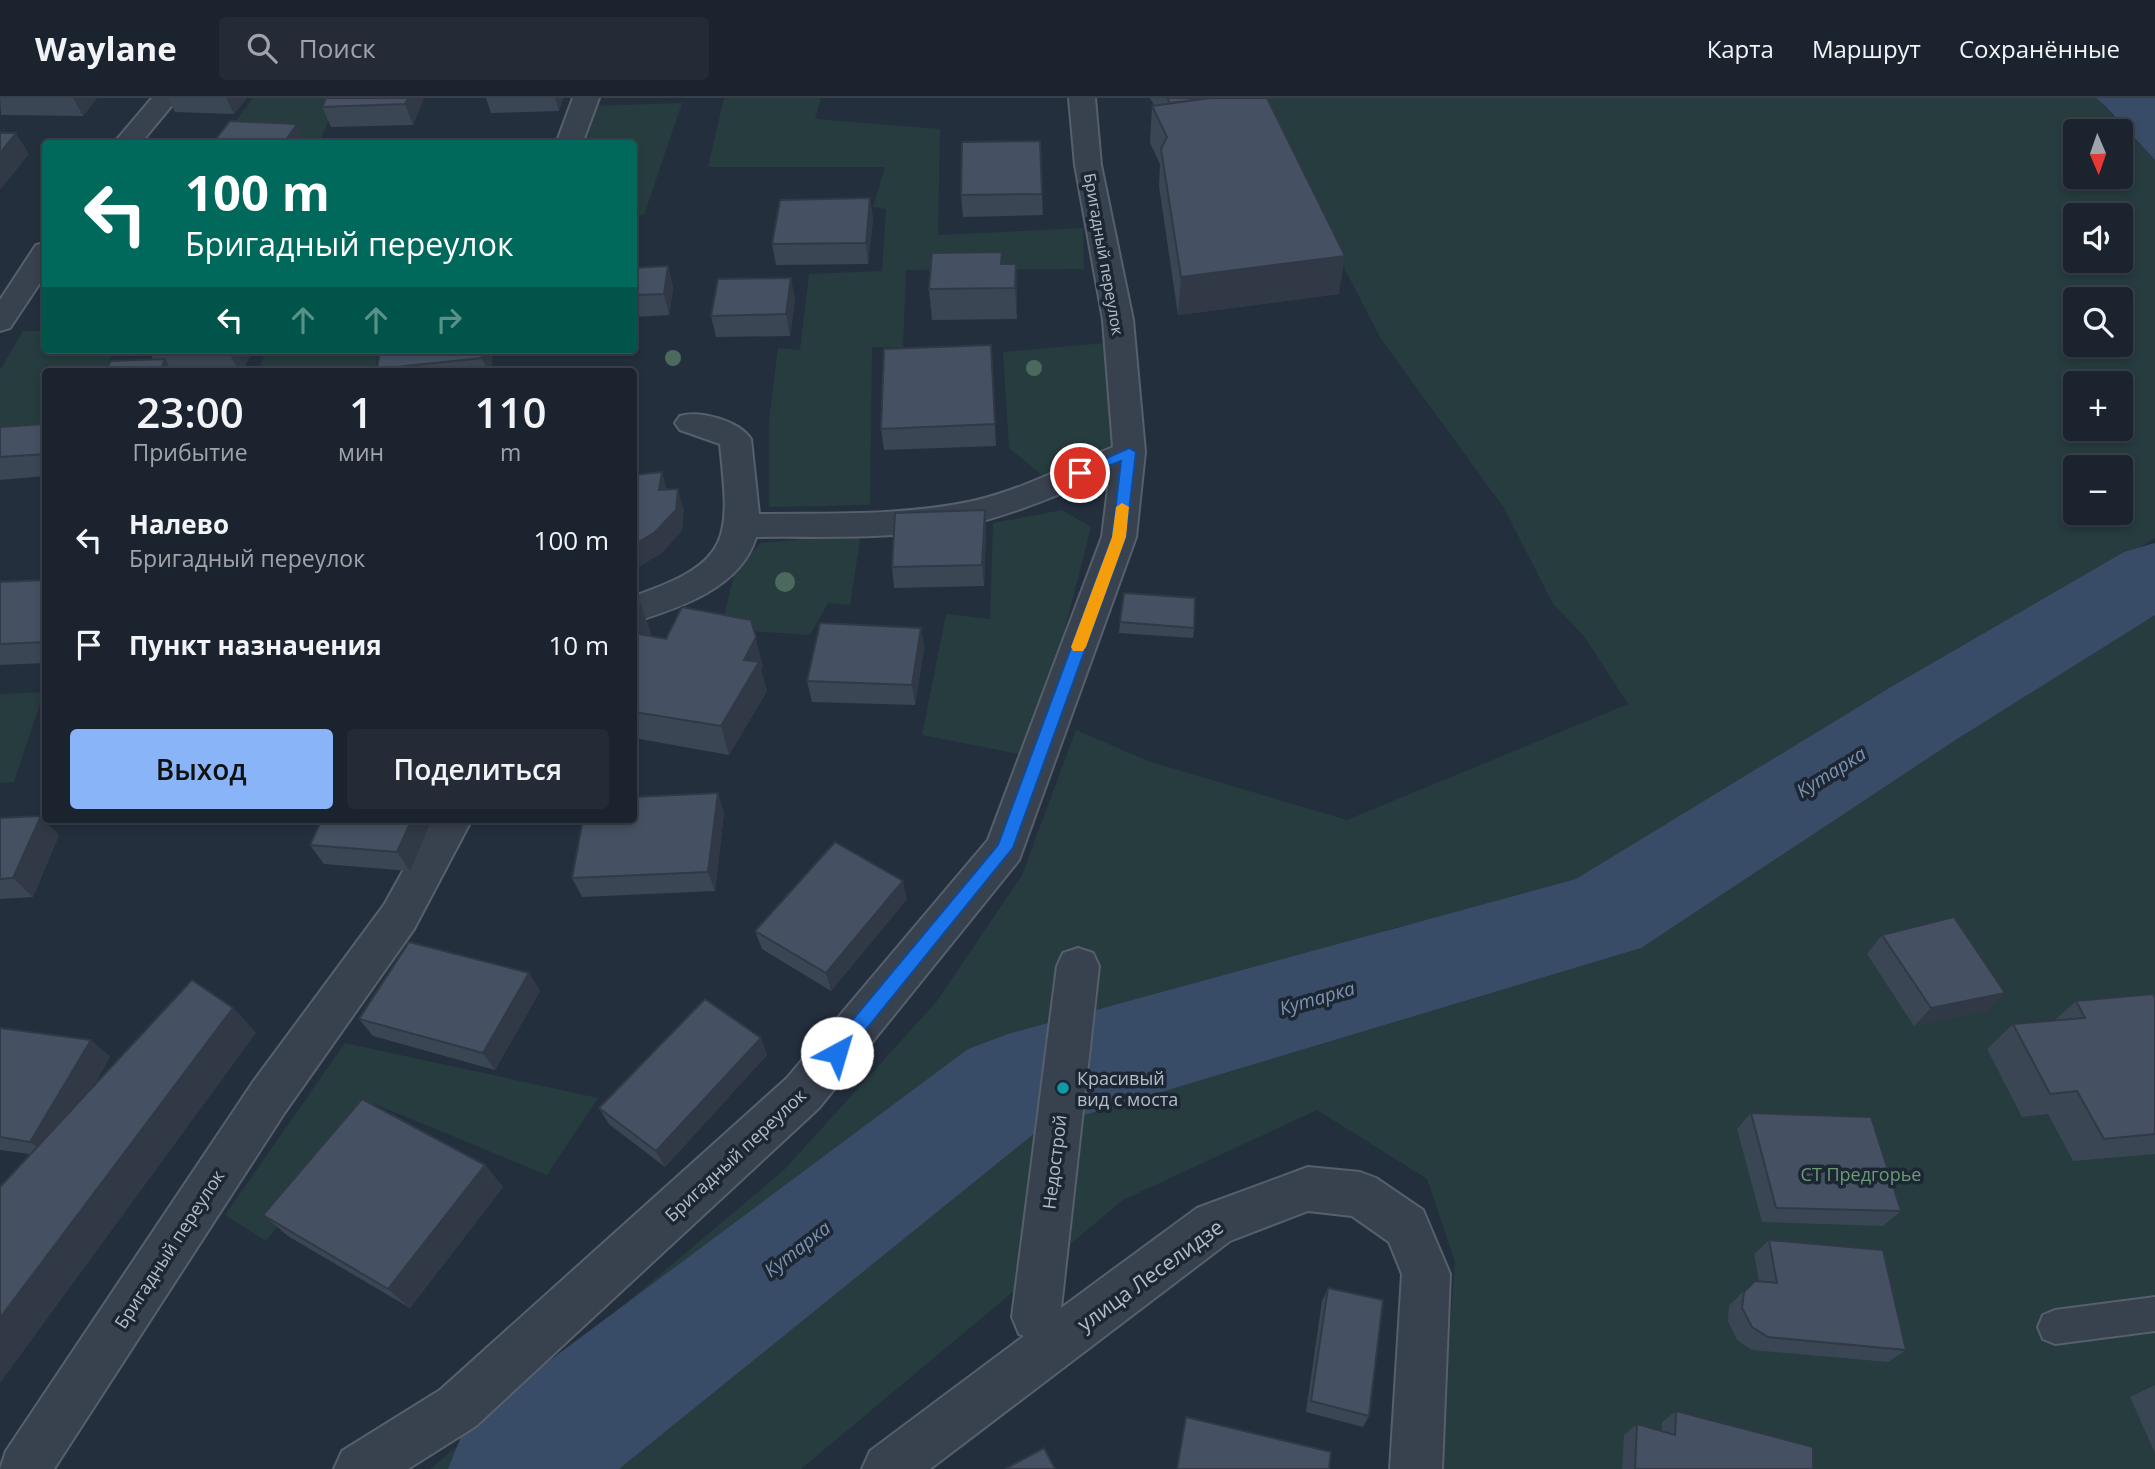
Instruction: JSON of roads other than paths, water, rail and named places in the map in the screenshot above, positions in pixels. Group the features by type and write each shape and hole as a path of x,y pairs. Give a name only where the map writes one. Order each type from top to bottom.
{"street":[{"path":"129,140 165,98"},
{"path":"570,140 586,98"},
{"name":"Бригадный переулок","path":"360,1469 458,1408 803,1093 1005,848 1119,537 1129,452 1118,320 1088,165 1082,98"},
{"path":"0,322 42,257"},
{"path":"637,608 666,599 701,579 729,557 742,526 735,439 726,433 691,423"},
{"path":"742,526 919,519 973,512 1030,493 1129,452"},
{"name":"Бригадный переулок","path":"24,1469 270,1097 399,917 450,823"},
{"name":"Недострой","path":"1036,1317 1078,966"},
{"name":"улица Леселидзе","path":"888,1469 1214,1224 1308,1189 1360,1194 1406,1226 1426,1275 1416,1469"}],"lane":[{"path":"2055,1327 2155,1314"}],"water":[{"path":"2096,98 2155,98 2155,160 2133,136 2133,119 2117,119"}],"waterway":[{"name":"Кутарка","path":"514,1469 1008,1086 1604,916 1924,713 2155,574"}],"place":[{"name":"Красивый вид с моста","path":"1063,1088"}],"park label":[{"name":"СТ Предгорье","path":"1861,1174"}]}
